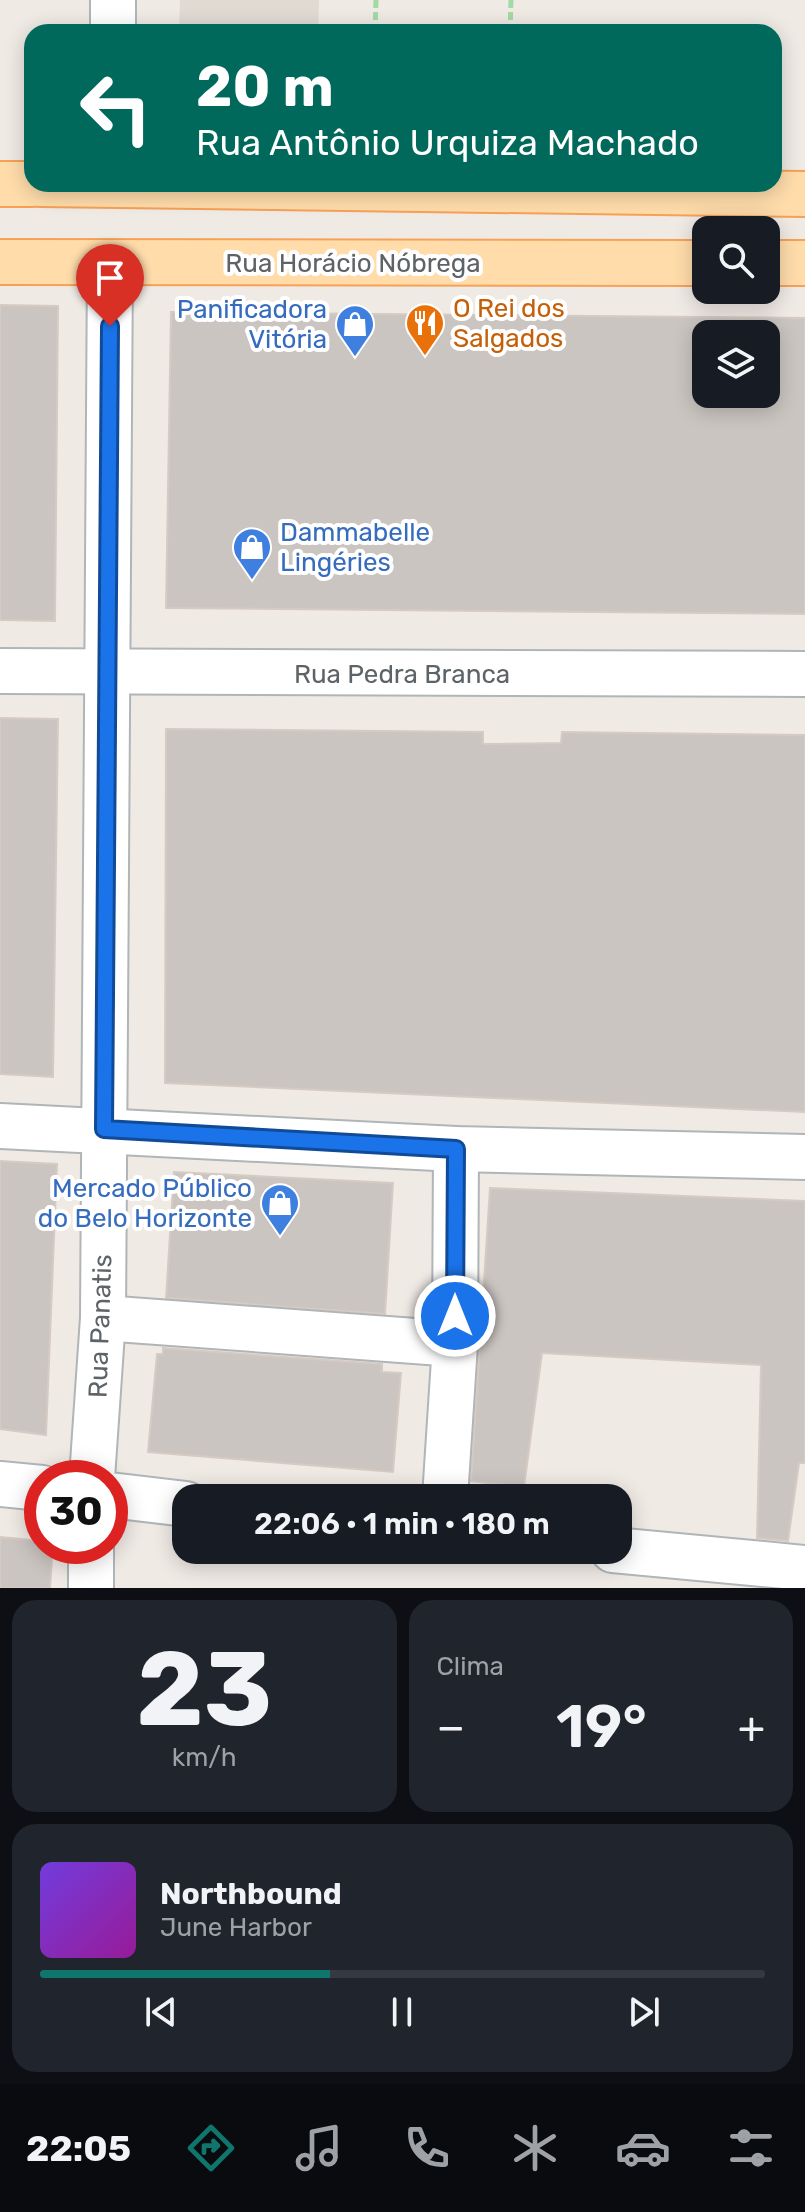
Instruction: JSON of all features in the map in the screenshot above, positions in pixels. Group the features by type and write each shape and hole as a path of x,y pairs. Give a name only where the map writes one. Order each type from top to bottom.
{"main road":[{"path":"0,184 24,184"},
{"path":"666,192 805,194"},
{"name":"Rua Horácio Nóbrega","path":"0,262 692,263"},
{"path":"780,263 805,263"}],"street":[{"path":"113,0 113,24"},
{"name":"Rua Panatis","path":"93,1460 103,1318 110,263"},
{"name":"Rua Pedra Branca","path":"0,671 108,674 805,674"},
{"path":"0,1126 456,1149 805,1157"},
{"path":"446,1484 455,1344 456,1149"},
{"path":"103,1318 455,1344"},
{"path":"0,1484 24,1486"},
{"path":"128,1497 172,1502"},
{"path":"632,1563 805,1568"},
{"path":"91,1564 91,1588"}],"path":[{"path":"375,24 376,0"},
{"path":"510,24 511,0"}],"shaded area":[{"path":"180,0 319,0 318,24 179,24"}],"building":[{"path":"0,305 58,306 55,621 0,620"},
{"path":"171,312 805,318 805,614 166,608"},
{"path":"0,718 58,719 53,1077 0,1074"},
{"path":"166,729 483,732 483,744 561,743 562,732 805,735 805,1112 165,1083"},
{"path":"0,1161 57,1164 46,1435 0,1429"},
{"name":"Mercado Público do Belo Horizonte","path":"174,1172 393,1183 385,1314 166,1298"},
{"path":"490,1188 805,1201 805,1463 799,1463 788,1541 757,1538 761,1365 542,1353 524,1484 471,1481"},
{"path":"163,1348 382,1364 382,1372 401,1373 393,1472 148,1452 157,1354 163,1354"},
{"path":"0,1537 24,1539 24,1564 52,1564 50,1588 0,1588"}],"place":[{"name":"O Rei dos Salgados","path":"425,357"},
{"name":"Panificadora Vitória","path":"355,358"},
{"name":"Dammabelle Lingéries","path":"252,581"},
{"name":"Mercado Público do Belo Horizonte","path":"280,1237"}],"route":[{"path":"110,326 104,1129 456,1149 455,1316"}]}
